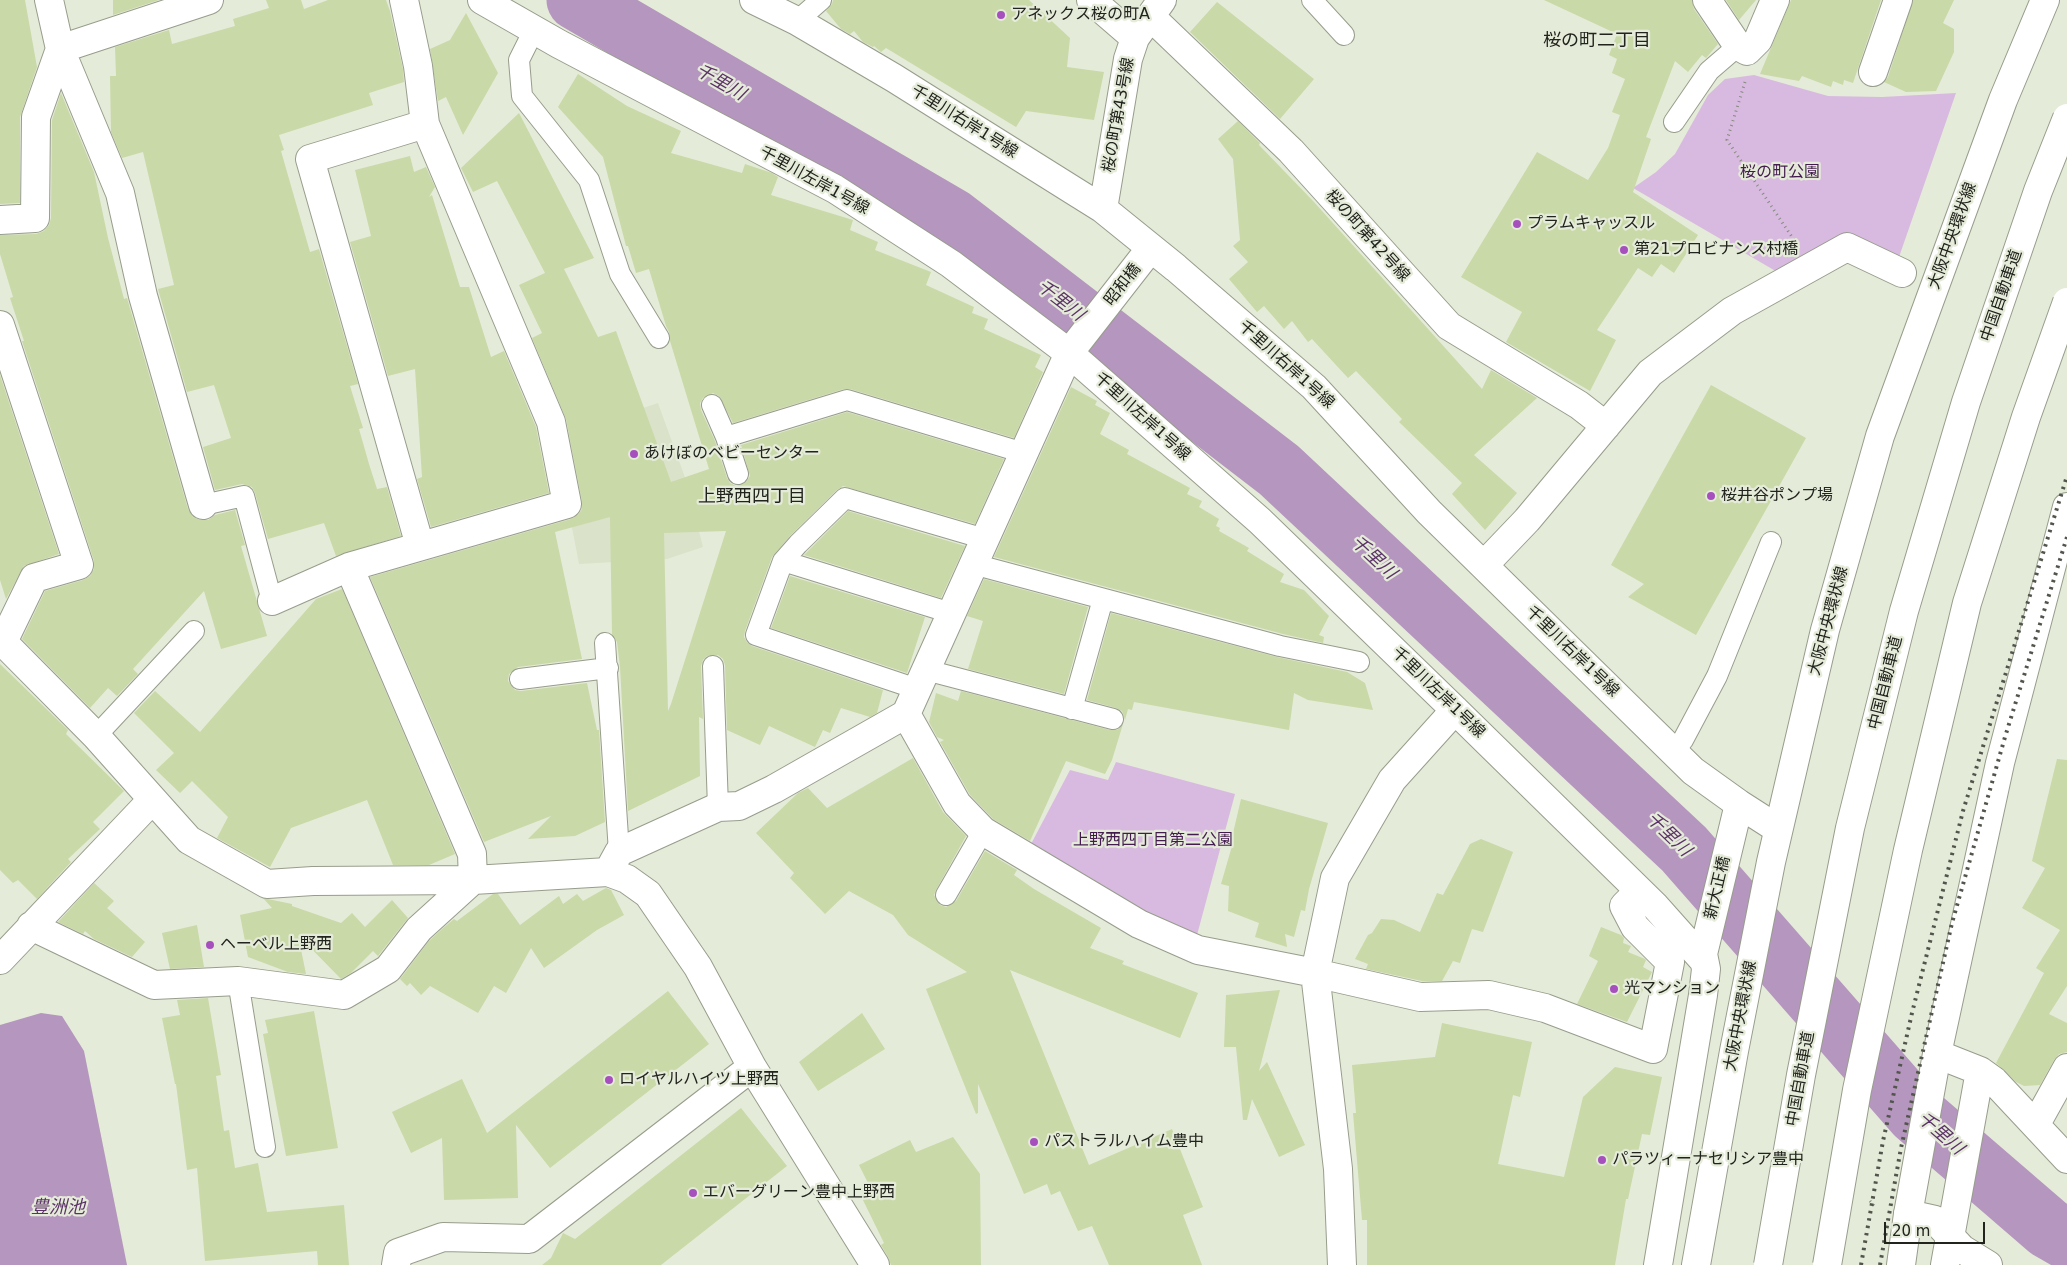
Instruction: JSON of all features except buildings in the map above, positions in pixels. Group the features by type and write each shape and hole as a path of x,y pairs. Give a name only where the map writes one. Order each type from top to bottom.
{"main road":[{"path":"49,0 60,49 120,193 143,296 203,505"},
{"path":"60,49 209,0"},
{"path":"272,601 349,567 567,504 551,422 425,124 418,66 404,0"},
{"name":"千里川左岸1号線","path":"482,0 534,30 835,189 951,264 1072,348 1260,521 1455,710 1703,957"},
{"name":"千里川右岸1号線","path":"754,0 797,21 894,78 1103,209 1150,249 1176,268 1314,387 1429,512 1736,814 1778,829"},
{"name":"桜の町第42号線","path":"1091,0 1149,18 1291,151 1449,326 1579,405 1606,426"},
{"path":"1707,0 1743,48 1758,40 1775,0"},
{"path":"1873,72 1898,0"},
{"name":"大阪中央環状線","path":"1696,1265 1771,862 1825,630 1880,436 2002,100 2045,0"},
{"name":"桜の町第43号線","path":"1103,209 1128,59 1149,18"},
{"path":"0,220 36,218 36,117 60,49"},
{"name":"中国自動車道","path":"1768,1265 1801,1075 1850,828 1904,611 1966,402 2038,191 2067,118"},
{"path":"420,546 310,159 425,124"},
{"path":"1484,565 1527,520 1650,374 1732,311 1847,247 1902,273"},
{"name":"昭和橋","path":"906,714 1072,348 1150,249"},
{"path":"1828,1265 1857,1090 1908,850 1967,603 2026,417 2067,302"},
{"path":"0,325 79,566 34,578 1,640 96,736 189,840 266,884 313,881 473,880 614,862 718,806 739,806 774,789 906,714 957,804 983,831 1139,924 1198,950 1315,972 1420,997 1488,995 1545,1008 1653,1049 1670,962 1635,927 1624,906 1638,891"},
{"path":"1901,1265 1908,1214 1937,1054 2000,763 2067,507"},
{"path":"349,567 472,854 473,880"},
{"path":"1342,1265 1338,1169 1315,972 1335,878 1392,780 1455,710"},
{"path":"0,960 152,800"},
{"name":"新大正橋","path":"1658,1265 1703,995 1706,969 1703,957 1736,814"},
{"path":"614,862 627,879 648,894 698,968 752,1067 875,1265"},
{"path":"31,926 154,985 238,981 344,995 388,969 419,928 473,880"},
{"path":"1937,1054 2000,1086 2036,1124 2051,1144 2067,1159"},
{"path":"396,1265 398,1253 444,1237 529,1239 752,1067"},
{"path":"2036,1124 2067,1068"},
{"path":"1945,1265 1979,1076"},
{"path":"1908,1214 1935,1220 1951,1228 1962,1250 1988,1265"}],"lane":[{"path":"797,21 821,0"},
{"path":"1312,0 1344,35"},
{"path":"534,30 519,60 522,96 589,180 620,274 659,338"},
{"path":"1674,122 1709,71 1743,48"},
{"path":"726,437 847,400 1024,453"},
{"path":"712,405 726,437 738,474"},
{"path":"203,505 244,496 272,601"},
{"path":"985,539 845,498 783,561 756,635 921,679 1113,719"},
{"path":"1674,752 1683,740 1718,676 1771,542"},
{"path":"783,561 951,613"},
{"path":"973,564 1280,646 1358,662"},
{"path":"1072,709 1103,599"},
{"path":"96,736 194,631"},
{"path":"605,643 608,668 614,862"},
{"path":"713,666 718,806"},
{"path":"520,679 608,668"},
{"path":"946,895 983,831"},
{"path":"238,981 265,1147"}],"path":[{"path":"1743,48 1745,88 1727,140 1792,237 1808,253 1813,266"}],"shaded area":[{"path":"658,403 687,483 703,547 667,559 579,564 570,517 582,513 565,434"}],"green space":[{"name":"桜の町公園","path":"1754,75 1828,96 1882,97 1956,93 1899,257 1844,236 1779,273 1633,188 1656,172 1675,154 1708,95 1725,79"},
{"name":"上野西四丁目第二公園","path":"1116,762 1235,794 1197,935 1147,915 1031,844 1070,770 1108,780"}],"water":[{"name":"豊洲池","path":"41,1013 62,1016 84,1051 127,1265 0,1265 0,1025"}],"waterway":[{"name":"千里川","path":"577,0 951,218 1279,470 1684,849 1916,1114 2048,1228 2067,1239"}],"railway":[{"path":"1861,1265 1883,1141 1912,1013 1963,811 2067,476"},
{"path":"1880,1265 1901,1148 1952,923 2005,737 2067,537"}],"place":[{"name":"アネックス桜の町A","path":"1001,15"},
{"name":"プラムキャッスル","path":"1517,224"},
{"name":"第21プロビナンス村橋","path":"1624,250"},
{"name":"あけぼのベビーセンター","path":"634,454"},
{"name":"桜井谷ポンプ場","path":"1711,496"},
{"name":"ヘーベル上野西","path":"210,945"},
{"name":"光マンション","path":"1614,989"},
{"name":"ロイヤルハイツ上野西","path":"609,1080"},
{"name":"パストラルハイム豊中","path":"1034,1142"},
{"name":"パラツィーナセリシア豊中","path":"1602,1160"},
{"name":"エバーグリーン豊中上野西","path":"693,1193"}],"district":[{"name":"桜の町二丁目","path":"1597,41"},
{"name":"上野西四丁目","path":"752,497"}]}
